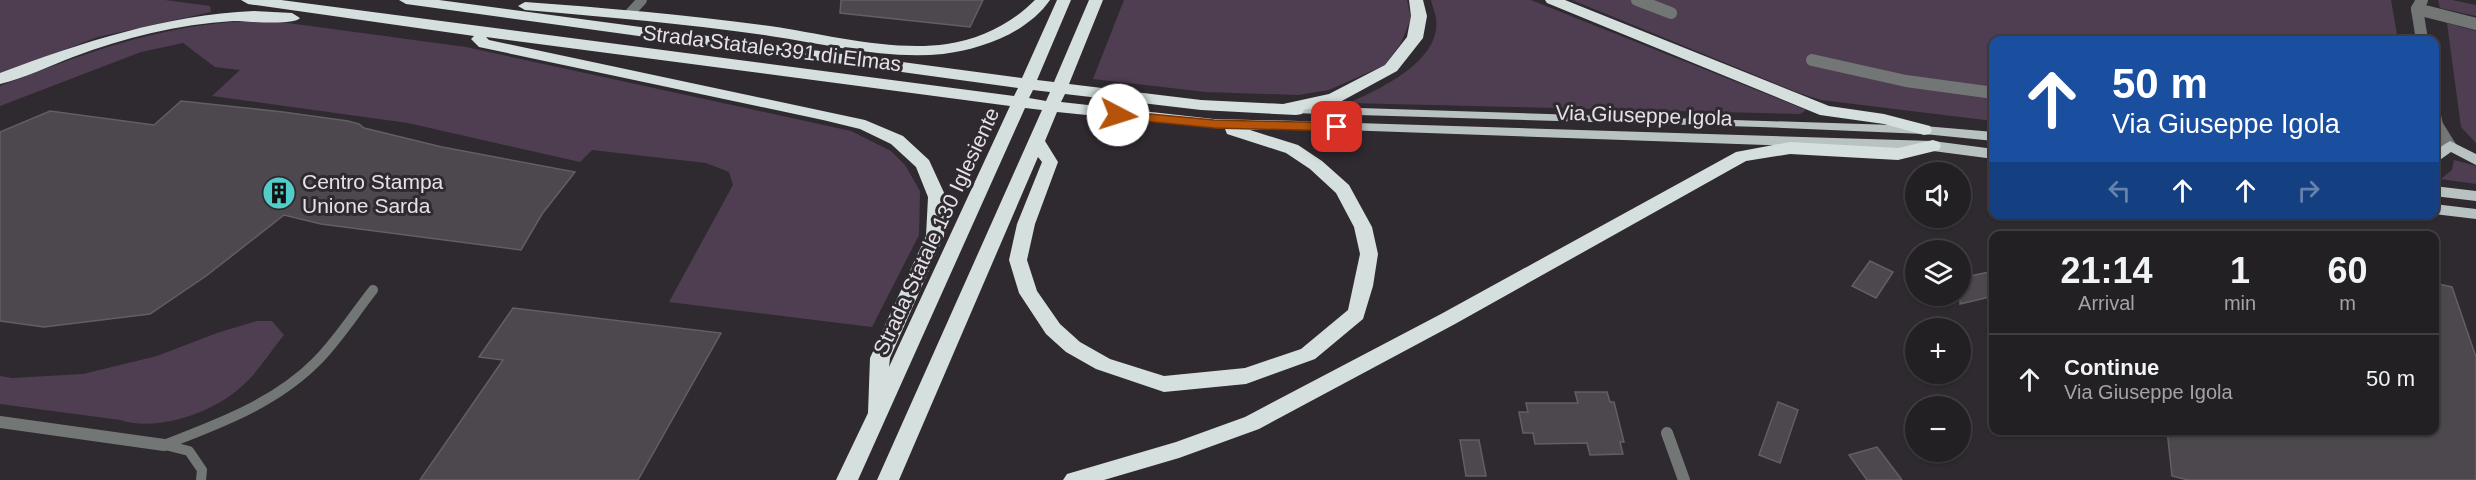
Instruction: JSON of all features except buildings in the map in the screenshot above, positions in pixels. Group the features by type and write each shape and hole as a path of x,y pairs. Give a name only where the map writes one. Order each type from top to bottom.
{"highway":[{"name":"Strada Statale 391 di Elmas","path":"248,0 574,45 1118,115 1214,124 1290,115"},
{"name":"Strada Statale 391 di Elmas","path":"406,0 1125,97 1290,115"},
{"path":"483,10 517,5 630,14 850,43 930,50 957,46 1008,29 1028,18 1043,0"},
{"name":"Strada Statale 130 Iglesiente","path":"847,480 1002,143 1064,0"},
{"path":"888,480 1037,141 1096,0"},
{"path":"1081,36 1109,0"},
{"path":"1290,115 1334,98 1391,68 1415,38 1419,16 1416,0"},
{"path":"1552,0 1826,111 1884,119 1928,138"},
{"path":"0,79 84,46 164,26 247,15 314,20 349,15"},
{"path":"470,29 484,44 865,125 897,140 923,164 937,197 935,236 880,358 877,412"},
{"path":"1037,141 1050,162 1026,224 1018,260 1028,293 1053,329 1073,346 1103,364 1164,384 1246,376 1308,354 1356,314 1364,286 1369,255 1363,227 1343,189 1316,165 1292,149 1214,124"},
{"path":"1074,480 1179,450 1252,423 1448,319 1742,156 1790,148 1898,154 1928,138"}],"main road":[{"name":"Via Giuseppe Igola","path":"1290,115 1928,138 1989,138"},
{"name":"Via Giuseppe Igola","path":"1928,138 1989,153"},
{"path":"2439,155 2450,146 2476,160"},
{"path":"2439,192 2476,196"},
{"path":"2439,210 2476,214"}],"street":[{"path":"1637,0 1671,13"},
{"path":"2422,36 2420,4 2476,24"},
{"path":"1812,60 1906,81 1989,92"},
{"path":"2439,127 2450,146"},
{"path":"2439,146 2450,146"},
{"path":"0,422 164,445"},
{"path":"1667,433 1684,480"}],"lane":[{"path":"630,14 642,0"},
{"path":"164,445 208,428 282,391 316,362 373,290"},
{"path":"164,445 189,451 202,470 201,480"}],"shaded area":[{"path":"0,0 165,0 210,6 211,12 98,37 0,74"},
{"path":"1124,0 1407,0 1411,18 1401,43 1385,65 1329,90 1298,95 1206,92 1093,79"},
{"path":"1431,0 1531,0 1806,110 1800,114 1349,103 1392,81 1419,60 1429,47 1435,33 1436,18"},
{"path":"1572,0 2391,0 2397,36 1989,36 1989,121 1821,100"},
{"path":"2438,0 2452,0 2476,5 2476,16 2440,8"},
{"path":"248,21 273,21 466,47 851,131 891,151 905,165 920,191 919,235 872,327 669,302 733,185 729,172 706,163 592,150 580,162 408,123 212,96 240,70 215,67 183,43 141,52 0,106 0,86 91,52 183,28"},
{"path":"2447,23 2476,31 2476,143 2461,127"},
{"path":"2454,160 2476,166 2476,184 2441,179 2452,170"},
{"path":"257,321 272,321 284,335 259,368 230,396 201,412 184,418 151,424 135,423 0,404 0,376 12,378 83,374 157,356 217,333"}],"place":[{"name":"Centro Stampa Unione Sarda","path":"279,193"}],"route":[{"path":"1118,115 1214,124 1337,127"}]}
